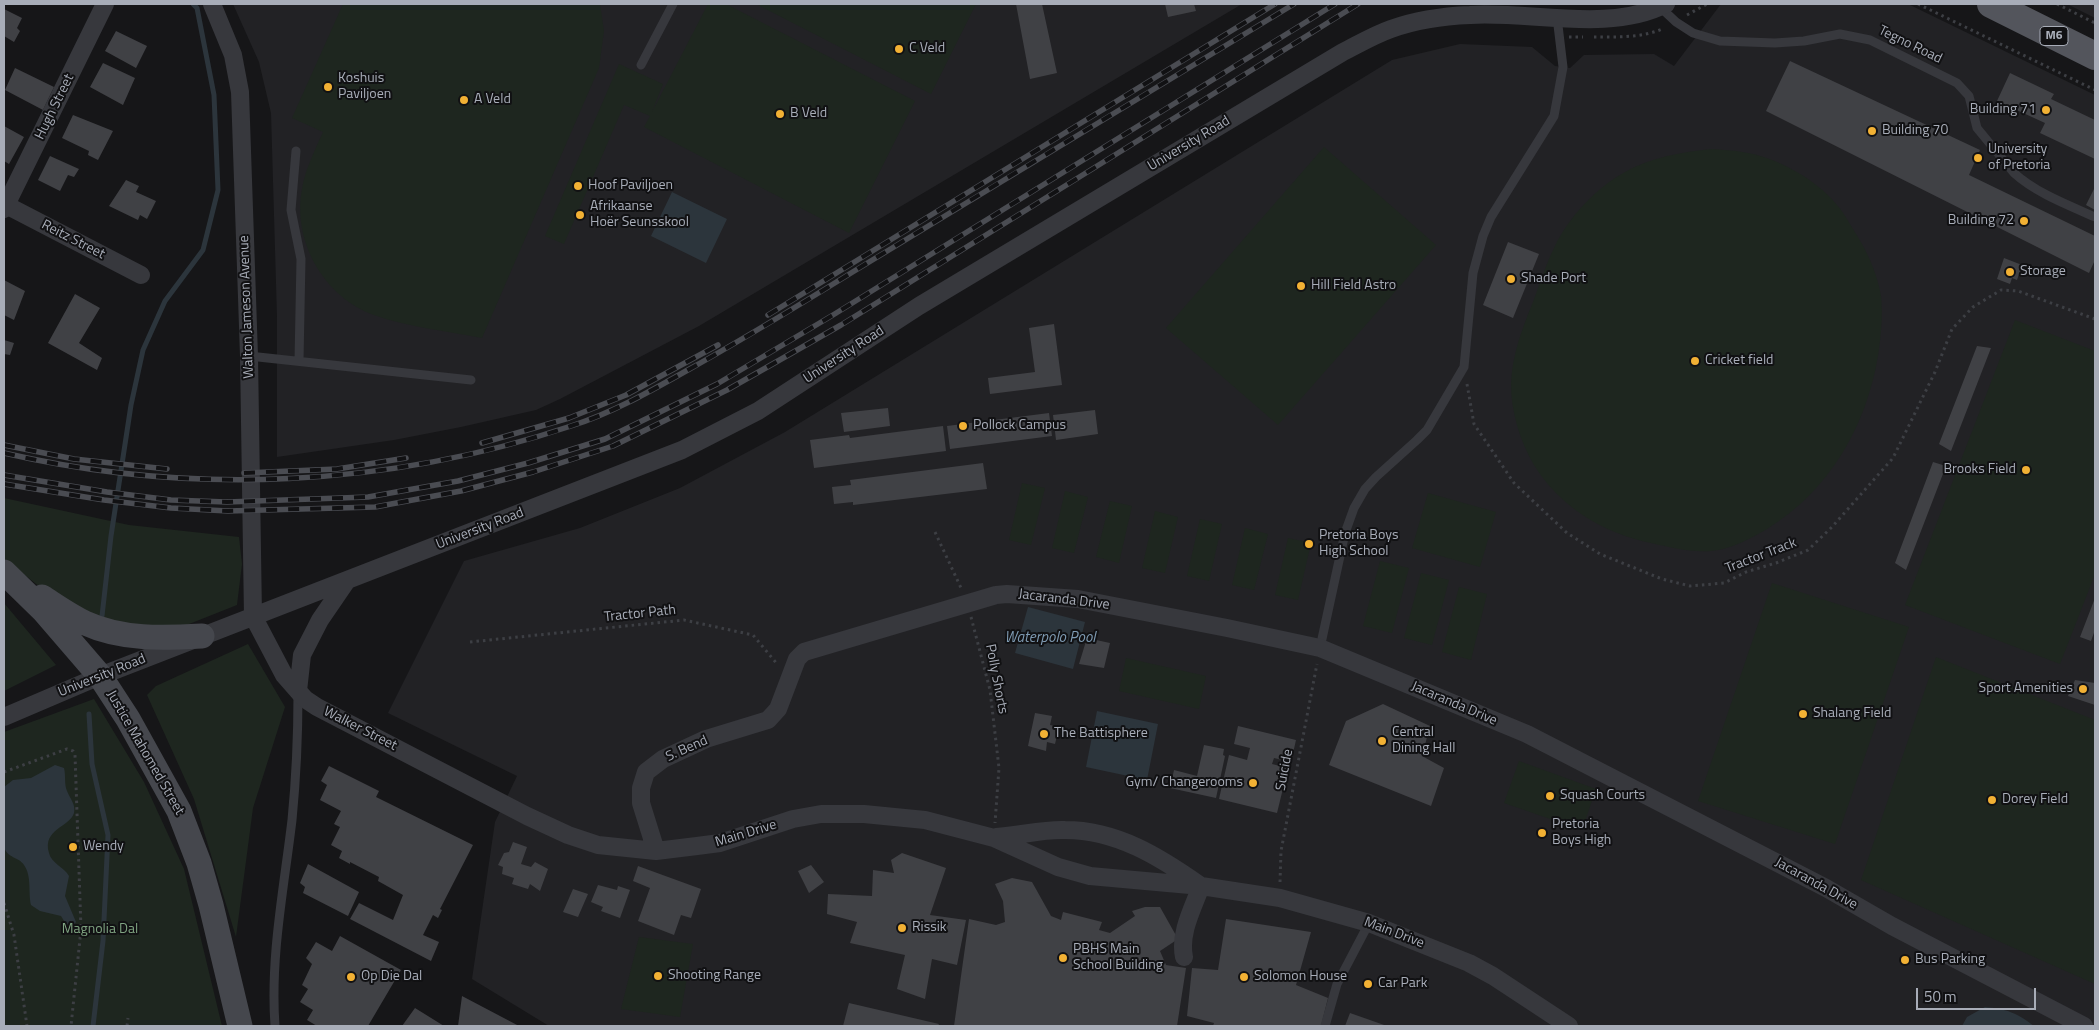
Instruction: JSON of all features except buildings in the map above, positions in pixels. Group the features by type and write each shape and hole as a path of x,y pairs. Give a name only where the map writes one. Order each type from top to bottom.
{"main road":[{"name":"M6","path":"1991,4 2095,56"},
{"path":"7,574 67,614 86,624 131,636 164,638 202,636"},
{"name":"Justice Mahomed Street","path":"7,574 44,611 100,676 128,719 179,811 199,863 211,904 240,1026"}],"street":[{"name":"Hugh Street","path":"4,206 105,4"},
{"name":"Walton Jameson Avenue","path":"212,4 233,55 240,92 249,356 254,616"},
{"name":"University Road","path":"4,717 100,676 346,582 672,453 726,428 758,411 919,306 1334,57 1372,37 1412,23 1460,16 1487,14 1599,19 1625,16 1663,5"},
{"name":"Reitz Street","path":"4,206 141,275"},
{"path":"298,691 299,667 306,646 320,620 346,582"},
{"name":"Jacaranda Drive","path":"788,682 797,659 804,652 1001,594 1078,599 1320,648 1527,734 1826,888 1892,926 2084,1026"},
{"name":"Walker Street","path":"254,616 284,675 305,699 503,804"},
{"name":"S. Bend","path":"656,851 641,803 641,788 646,772 663,759 706,739 768,720 778,709 788,682"},
{"name":"Main Drive","path":"503,804 568,835 598,845 656,851 720,843 793,819 821,814 864,814 925,820 994,838 1058,867 1090,876 1201,886 1280,898 1369,923 1468,963 1492,976 1569,1026"},
{"name":"Main Drive","path":"994,838 1065,830 1107,835 1131,843 1165,862 1201,886"},
{"path":"1184,957 1182,949 1183,934 1201,886"}],"lane":[{"path":"641,65 673,4"},
{"name":"Tegno Road","path":"1663,5 1676,22 1693,33 1720,41 1775,43 1804,41 1840,34 1870,40 1957,83 1969,96 1976,128 2014,173 2052,197 2095,217"},
{"path":"1320,648 1345,533 1354,508 1376,477 1418,440 1426,430 1464,366 1473,273 1482,236 1491,217 1554,116 1562,67 1556,17"},
{"path":"296,151 291,210 300,250 300,362"},
{"path":"249,356 471,380"},
{"path":"275,1026 273,1002 278,928 292,818 298,691"},
{"path":"1325,1026 1337,984 1369,923"}],"path":[{"path":"1918,4 2095,90"},
{"path":"2057,4 2095,22"},
{"name":"Tractor Track","path":"1464,366 1474,424 1514,483 1567,533 1600,554 1662,579 1690,586 1724,583 1746,572 1776,564 1808,550 1832,526 1892,458 1935,372 1952,329 1973,307 2001,290 2018,291 2095,319"},
{"name":"Polly Shorts","path":"935,532 968,604 990,690 999,768 994,838"},
{"name":"Tractor Path","path":"470,642 684,620 752,635 778,664 788,682"},
{"name":"Suicide","path":"1280,898 1281,851 1320,648"},
{"path":"4,772 67,749 73,751 75,755 81,930 71,1026"},
{"path":"4,903 14,935 27,1026"},
{"path":"127,1026 128,1018"}],"shaded area":[{"name":"Afrikaanse Hoër Seunsskool","path":"233,4 1242,4 699,326 560,399 536,410 461,427 394,440 277,457 277,317 271,113 259,62"},
{"name":"Pretoria Boys High School","path":"1721,4 1908,4 2095,95 2095,1026 549,1026 472,979 495,822 517,776 388,713 464,561 580,528 680,488 785,432 1392,60 1460,44 1532,47 1555,66 1570,68 1584,55 1654,54 1674,66"},
{"path":"2067,4 2095,4 2095,18"}],"green space":[{"path":"343,4 600,4 604,31 599,68 482,338 400,323 356,307 340,295 327,281 307,247 300,209 302,189 308,167 323,132 292,118"},
{"name":"B Veld","path":"708,4 726,4 915,101 849,233 644,127 650,116 624,105 564,244 545,236 619,64 663,84 652,112"},
{"name":"C Veld","path":"756,4 976,4 931,94"},
{"name":"Hill Field Astro","path":"1324,147 1436,245 1278,425 1166,328"},
{"name":"Cricket field","path":"1712,149 1738,151 1767,158 1794,170 1828,195 1845,216 1870,261 1877,278 1881,296 1882,318 1878,356 1864,408 1854,432 1826,476 1809,496 1789,514 1767,529 1729,547 1714,551 1696,551 1651,543 1616,532 1584,516 1556,494 1534,465 1524,446 1517,426 1511,395 1511,384 1518,342 1546,267 1561,235 1584,204 1614,179 1646,162 1667,156"},
{"name":"Brooks Field","path":"2015,320 2095,351 2095,574 2060,664 1905,605"},
{"path":"1022,483 1045,488 1031,545 1009,540"},
{"path":"1065,491 1088,497 1074,553 1052,548"},
{"path":"1428,493 1496,512 1480,567 1412,548"},
{"path":"4,498 129,525 239,537 242,564 237,605 174,630 130,631 71,611 4,559"},
{"path":"1110,501 1132,506 1119,563 1096,557"},
{"path":"1155,511 1178,517 1165,573 1142,568"},
{"path":"1200,519 1222,524 1209,581 1187,576"},
{"path":"1245,528 1268,534 1254,590 1232,585"},
{"path":"1288,538 1311,543 1298,600 1275,595"},
{"path":"1380,561 1409,568 1392,633 1363,626"},
{"path":"1421,573 1449,580 1432,645 1404,638"},
{"name":"Shalang Field","path":"1772,583 1909,627 1835,844 1698,801"},
{"path":"1459,587 1487,594 1471,660 1442,652"},
{"path":"4,603 56,665 4,691"},
{"path":"248,644 285,707 253,808 236,937 194,799 147,695 156,686"},
{"name":"Dorey Field","path":"1936,657 2095,720 2095,984 1861,880"},
{"path":"1126,658 1206,676 1199,709 1119,691"},
{"name":"Magnolia Dal","path":"94,699 144,782 184,869 222,1026 4,1026 4,732"},
{"name":"Squash Courts","path":"1519,761 1596,789 1582,830 1504,803"},
{"name":"Shooting Range","path":"639,937 693,944 680,1017 621,1009"}],"water":[{"path":"672,192 727,219 706,263 651,236"},
{"name":"Waterpolo Pool","path":"1028,607 1085,622 1073,669 1015,653"},
{"path":"1097,711 1158,724 1147,780 1086,767"},
{"path":"55,765 64,768 66,788 73,804 74,813 67,822 53,833 48,845 52,860 69,876 65,896 76,922 72,927 66,924 61,916 40,911 31,905 29,879 26,869 22,862 8,853 4,847 4,787 13,780 31,778"},
{"path":"1985,1007 2011,1012 2034,1026 1962,1026 1967,1017"}],"waterway":[{"path":"102,616 111,536 131,405 143,350 165,301 203,250 218,190 214,95 197,8 193,4"},
{"path":"89,714 92,764 108,835 103,941 93,1026"}],"railway":[{"path":"768,315 1275,4"},
{"path":"4,453 74,467 145,476 289,479 361,473 432,462 502,446 586,421 644,394 748,335 1294,4"},
{"path":"4,475 107,492 171,500 227,502 368,497 458,481 528,463 605,439 717,384 833,315 1335,4"},
{"path":"4,484 104,500 171,508 228,511 375,507 461,491 533,472 613,446 727,390 841,325 1358,4"},
{"path":"482,443 569,418 626,395 718,345"},
{"path":"4,445 74,459 167,469"},
{"path":"244,473 337,469 406,458"}],"place":[{"name":"C Veld","path":"899,49"},
{"name":"Koshuis Paviljoen","path":"328,87"},
{"name":"A Veld","path":"464,100"},
{"name":"Building 71","path":"2046,110"},
{"name":"B Veld","path":"780,114"},
{"name":"Building 70","path":"1872,131"},
{"name":"University of Pretoria","path":"1978,158"},
{"name":"Hoof Paviljoen","path":"578,186"},
{"name":"Afrikaanse Hoër Seunsskool","path":"580,215"},
{"name":"Building 72","path":"2024,221"},
{"name":"Storage","path":"2010,272"},
{"name":"Shade Port","path":"1511,279"},
{"name":"Hill Field Astro","path":"1301,286"},
{"name":"Cricket field","path":"1695,361"},
{"name":"Pollock Campus","path":"963,426"},
{"name":"Brooks Field","path":"2026,470"},
{"name":"Pretoria Boys High School","path":"1309,544"},
{"name":"Sport Amenities","path":"2083,689"},
{"name":"Shalang Field","path":"1803,714"},
{"name":"The Battisphere","path":"1044,734"},
{"name":"Central Dining Hall","path":"1382,741"},
{"name":"Gym/ Changerooms","path":"1253,783"},
{"name":"Squash Courts","path":"1550,796"},
{"name":"Dorey Field","path":"1992,800"},
{"name":"Pretoria Boys High","path":"1542,833"},
{"name":"Wendy","path":"73,847"},
{"name":"Rissik","path":"902,928"},
{"name":"PBHS Main School Building","path":"1063,958"},
{"name":"Bus Parking","path":"1905,960"},
{"name":"Shooting Range","path":"658,976"},
{"name":"Op Die Dal","path":"351,977"},
{"name":"Solomon House","path":"1244,977"},
{"name":"Car Park","path":"1368,984"}]}
